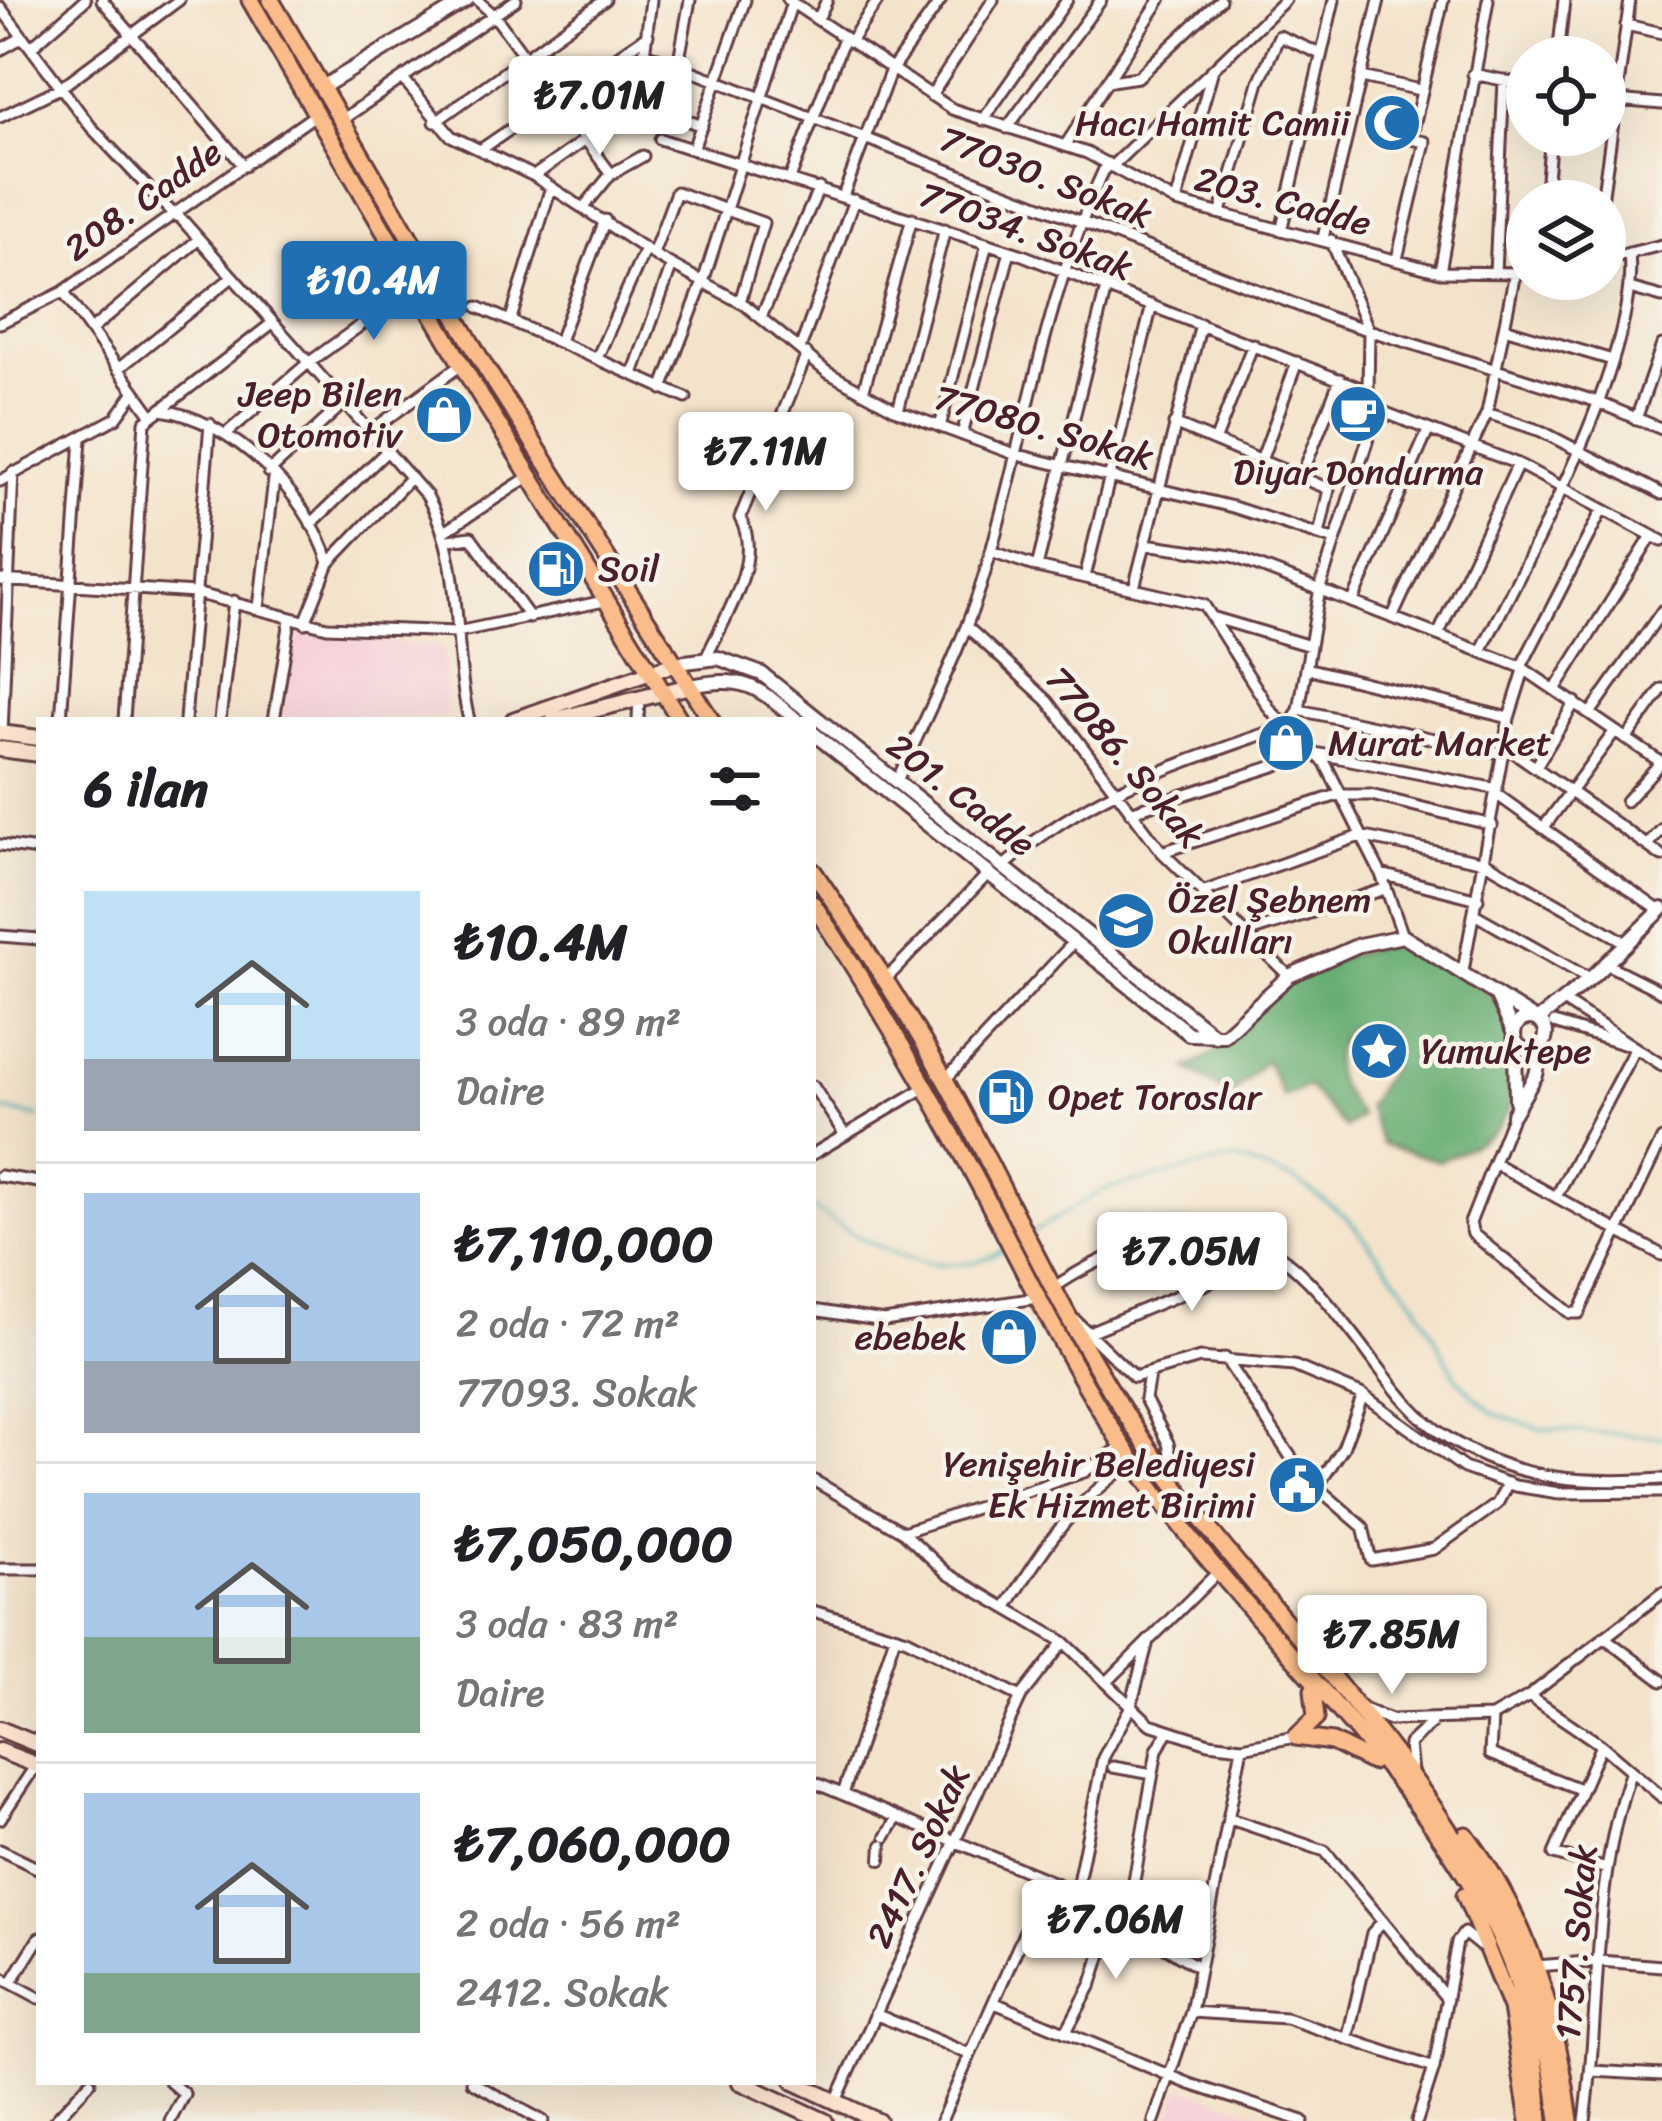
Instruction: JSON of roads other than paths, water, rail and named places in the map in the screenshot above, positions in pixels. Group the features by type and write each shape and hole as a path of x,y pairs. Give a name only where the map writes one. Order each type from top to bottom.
{"main road":[{"path":"250,0 461,364 678,717"},
{"path":"271,0 560,488 709,717"},
{"name":"201. Cadde","path":"522,717 677,663"},
{"path":"600,713 690,686"},
{"path":"1,739 36,738"},
{"path":"1,739 36,753"},
{"path":"816,876 945,1080 1035,1293 1123,1446 1218,1571 1441,1838 1503,1946 1535,2060 1540,2121"},
{"path":"816,916 1051,1283 1124,1413 1181,1493 1460,1841 1516,1942 1556,2084 1559,2121"},
{"path":"1296,1737 1316,1718 1311,1682"},
{"path":"0,1729 36,1743"},
{"path":"1296,1737 1332,1742 1387,1772"},
{"path":"0,1751 36,1766"},
{"path":"1414,1781 1429,1786 1488,1864 1523,1928 1559,2038 1570,2121"},
{"path":"1423,1818 1465,1893 1505,1988 1529,2121"},
{"path":"747,2085 825,2121"},
{"path":"801,2085 878,2121"}],"street":[{"path":"31,47 85,0"},
{"path":"102,0 244,166"},
{"path":"0,117 60,88 179,0"},
{"path":"321,88 467,0"},
{"path":"477,0 494,15 611,174"},
{"path":"340,121 405,81 516,0"},
{"path":"435,122 605,0"},
{"path":"534,176 638,102 652,0"},
{"path":"678,65 690,0"},
{"path":"693,149 745,0"},
{"path":"818,19 826,0"},
{"path":"790,179 847,40 878,0"},
{"path":"706,658 748,559 750,536 740,518 804,351 863,134 890,72 941,0"},
{"path":"931,96 993,0"},
{"path":"983,120 1067,0"},
{"path":"1006,128 1101,0"},
{"path":"1065,146 1160,0"},
{"path":"1111,81 1138,77 1220,0"},
{"path":"897,781 967,627 992,551 1060,270 1080,219 1109,165 1285,0"},
{"path":"1282,227 1334,0"},
{"path":"1004,866 1043,832 1114,788 1289,725 1299,710 1320,588 1373,408 1369,331 1327,239 1379,0"},
{"path":"1397,259 1425,142 1411,139 1443,0"},
{"path":"1440,272 1488,2 1469,0"},
{"path":"1560,36 1564,0"},
{"path":"1624,36 1630,0"},
{"path":"662,389 703,282 790,1"},
{"name":"203. Cadde","path":"790,1 931,96 1109,165 1176,202 1440,272 1506,273"},
{"path":"2,4 60,88 411,477 448,535 469,717"},
{"path":"1626,25 1662,33"},
{"path":"480,150 647,34"},
{"path":"1221,212 1259,82 1279,36 1321,54"},
{"path":"0,50 22,37"},
{"name":"77030. Sokak","path":"645,53 1369,331 1595,401 1662,429"},
{"path":"1176,202 1213,68"},
{"path":"1474,74 1504,80 1495,273"},
{"path":"1362,77 1420,90"},
{"name":"77080. Sokak","path":"405,81 435,122 534,176 672,266 740,302 804,351 898,412 1014,454 1156,488 1335,540"},
{"path":"1626,101 1662,104"},
{"path":"638,102 702,126"},
{"name":"208. Cadde","path":"0,323 63,292 315,115"},
{"name":"77034. Sokak","path":"659,139 1010,251 1369,391"},
{"path":"584,207 611,174 643,156"},
{"path":"511,319 551,187"},
{"path":"761,317 819,188"},
{"path":"598,356 676,192 764,223 740,302"},
{"path":"863,392 912,218"},
{"path":"559,341 605,220"},
{"path":"898,412 944,229"},
{"path":"92,330 199,239"},
{"path":"940,427 987,243"},
{"path":"1626,254 1662,245"},
{"path":"962,435 1010,251"},
{"path":"1481,651 1564,488 1633,289 1629,253"},
{"path":"633,374 672,266"},
{"path":"118,369 231,278"},
{"path":"228,432 307,364 415,286"},
{"path":"1037,567 1106,288"},
{"path":"1633,289 1662,296"},
{"path":"63,292 134,393 156,412 228,432 272,476 311,524 328,562"},
{"path":"1392,618 1474,446 1498,373 1513,300"},
{"path":"1085,577 1152,305"},
{"path":"478,307 686,398"},
{"path":"1134,589 1201,324"},
{"path":"124,717 145,422 271,325"},
{"path":"1504,328 1609,359"},
{"path":"1216,439 1253,344"},
{"path":"1636,418 1662,345"},
{"path":"1262,458 1297,362"},
{"path":"371,431 461,364"},
{"path":"1302,475 1340,379"},
{"path":"0,481 116,418 134,393"},
{"path":"259,608 272,476 344,403"},
{"path":"1373,408 1517,464 1657,538 1556,688"},
{"path":"1486,412 1540,431 1662,494"},
{"path":"184,717 210,424"},
{"path":"1174,424 1329,489 1319,535"},
{"path":"1353,601 1428,431"},
{"path":"61,717 80,439"},
{"path":"311,524 388,450"},
{"path":"1438,635 1517,464"},
{"path":"1,739 13,472"},
{"path":"448,535 530,476"},
{"path":"305,623 328,562 411,477"},
{"path":"1463,971 1522,668 1602,510"},
{"path":"448,535 471,537 530,618"},
{"path":"1145,544 1232,556 1522,668 1662,762 1626,801"},
{"path":"992,551 1037,567 1187,598 1215,618 1310,646"},
{"path":"5,581 195,593 305,623 457,632 609,601"},
{"path":"220,717 234,601"},
{"path":"1591,712 1662,611"},
{"path":"1215,618 1271,711 1316,753 1381,874 1402,936 1543,1026"},
{"path":"274,717 290,620"},
{"name":"77086. Sokak","path":"967,627 1048,701 1162,852 1289,976"},
{"name":"201. Cadde","path":"677,663 706,658 747,664 762,674 1216,1037"},
{"path":"1306,668 1509,718"},
{"path":"690,686 734,679 792,717"},
{"path":"1627,739 1662,689"},
{"path":"638,717 639,699"},
{"path":"1537,765 1575,702"},
{"path":"1299,710 1504,750 1537,765 1662,856"},
{"path":"1544,827 1615,731"},
{"name":"201. Cadde","path":"816,735 1179,1027 1200,1038 1216,1037"},
{"path":"1130,812 1316,753 1497,792 1658,917 1563,1001 1530,1050 1514,1037"},
{"path":"1162,852 1338,795 1371,795 1492,825"},
{"path":"1648,845 1662,829"},
{"path":"1204,891 1360,836 1485,862 1627,943"},
{"path":"0,845 36,850"},
{"path":"885,980 988,874"},
{"path":"1381,874 1478,899"},
{"path":"1246,933 1385,890"},
{"path":"1476,914 1590,980"},
{"path":"0,936 36,939"},
{"path":"1216,1037 1234,1029 1289,976 1359,945 1402,936"},
{"path":"945,1080 1074,942"},
{"path":"1606,964 1662,992"},
{"path":"1496,994 1514,1037 1520,1088 1470,1223 1473,1234 1570,1313 1579,1313 1662,1139"},
{"path":"1563,1001 1662,1065"},
{"path":"1514,1037 1518,1023 1628,1047"},
{"path":"1513,1114 1536,1075 1543,1026"},
{"path":"1556,1197 1628,1047"},
{"path":"816,1152 926,1087"},
{"path":"816,1091 845,1136"},
{"path":"1494,1163 1662,1255"},
{"path":"0,1176 36,1182"},
{"path":"1051,1283 1124,1249 1178,1238 1236,1239 1276,1255 1345,1322 1409,1406 1450,1440 1529,1475 1567,1483 1662,1479"},
{"path":"1089,1332 1276,1255"},
{"path":"816,1310 884,1321 1035,1293"},
{"path":"1066,1313 1126,1373 1149,1375 1178,1361 1225,1358 1294,1366 1363,1395 1464,1468 1559,1493 1662,1492"},
{"path":"1225,1358 1301,1474 1363,1527 1371,1560 1434,1549 1497,1504 1508,1483"},
{"path":"1149,1375 1145,1399 1168,1443 1181,1493"},
{"path":"1317,1487 1343,1448 1363,1395"},
{"path":"903,1532 1084,1472 1123,1446"},
{"path":"1008,1605 1062,1520 1082,1498 1134,1461"},
{"path":"816,1482 903,1532 949,1574 1064,1642 1131,1706 1168,1732 1242,1747 1296,1737"},
{"path":"0,1569 36,1570"},
{"path":"1107,1682 1218,1571"},
{"path":"1345,1696 1390,1720 1431,1723 1492,1717 1528,1696 1662,1593"},
{"path":"816,1612 895,1636 1022,1697"},
{"path":"843,1794 895,1636"},
{"path":"1604,1637 1662,1681"},
{"path":"1076,1892 1103,1758 1131,1706 1148,1641"},
{"name":"2417. Sokak","path":"836,2101 1022,1697 1064,1642"},
{"path":"1528,1696 1600,1744 1662,1797"},
{"path":"1492,1717 1490,1754 1580,1790"},
{"path":"1414,1781 1408,1744 1431,1723"},
{"path":"1127,1921 1153,1774 1168,1732"},
{"path":"1600,1744 1554,1854 1607,1869"},
{"path":"1154,2121 1191,2012 1242,1747"},
{"path":"0,1819 36,1767"},
{"path":"1113,1767 1153,1774"},
{"name":"1757. Sokak","path":"1585,2121 1607,1869 1616,1813 1631,1771"},
{"path":"816,1783 1076,1892 1198,1967"},
{"path":"1230,1819 1325,1852 1447,1999"},
{"path":"881,1860 884,1841 896,1820"},
{"path":"0,1850 36,1868"},
{"path":"941,2121 1047,1881"},
{"path":"1067,2030 1092,1983 1114,1913"},
{"path":"1348,2036 1372,1933 1383,1922"},
{"path":"1417,2121 1434,2068 1457,1942 1464,1934 1478,1943 1505,1988"},
{"path":"11,1983 36,1943"},
{"path":"1536,1966 1600,1961 1662,1966"},
{"path":"0,1978 36,1996"},
{"path":"995,2003 1172,2075 1303,2121"},
{"path":"1191,2012 1286,2018 1434,2068"},
{"path":"875,2014 970,2054"},
{"path":"1592,2071 1662,2074"},
{"path":"54,2121 87,2085"},
{"path":"170,2121 184,2094 174,2085"},
{"path":"477,2085 543,2121"}],"waterway":[{"path":"0,1109 36,1116"},
{"path":"1032,1233 1105,1189 1234,1159 1297,1181 1348,1218 1416,1302 1458,1380 1494,1414 1541,1429 1662,1437"},
{"path":"816,1210 880,1247 930,1263 979,1260 1003,1250"}],"place":[{"name":"Hacı Hamit Camii","path":"1392,123"},
{"name":"Diyar Dondurma","path":"1358,414"},
{"name":"Jeep Bilen Otomotiv","path":"444,415"},
{"name":"Soil","path":"556,569"},
{"name":"Murat Market","path":"1286,743"},
{"name":"Özel Şebnem Okulları","path":"1126,921"},
{"name":"Yumuktepe","path":"1379,1051"},
{"name":"Opet Toroslar","path":"1006,1097"},
{"name":"ebebek","path":"1009,1337"},
{"name":"Yenişehir Belediyesi Ek Hizmet Birimi","path":"1297,1485"}]}
